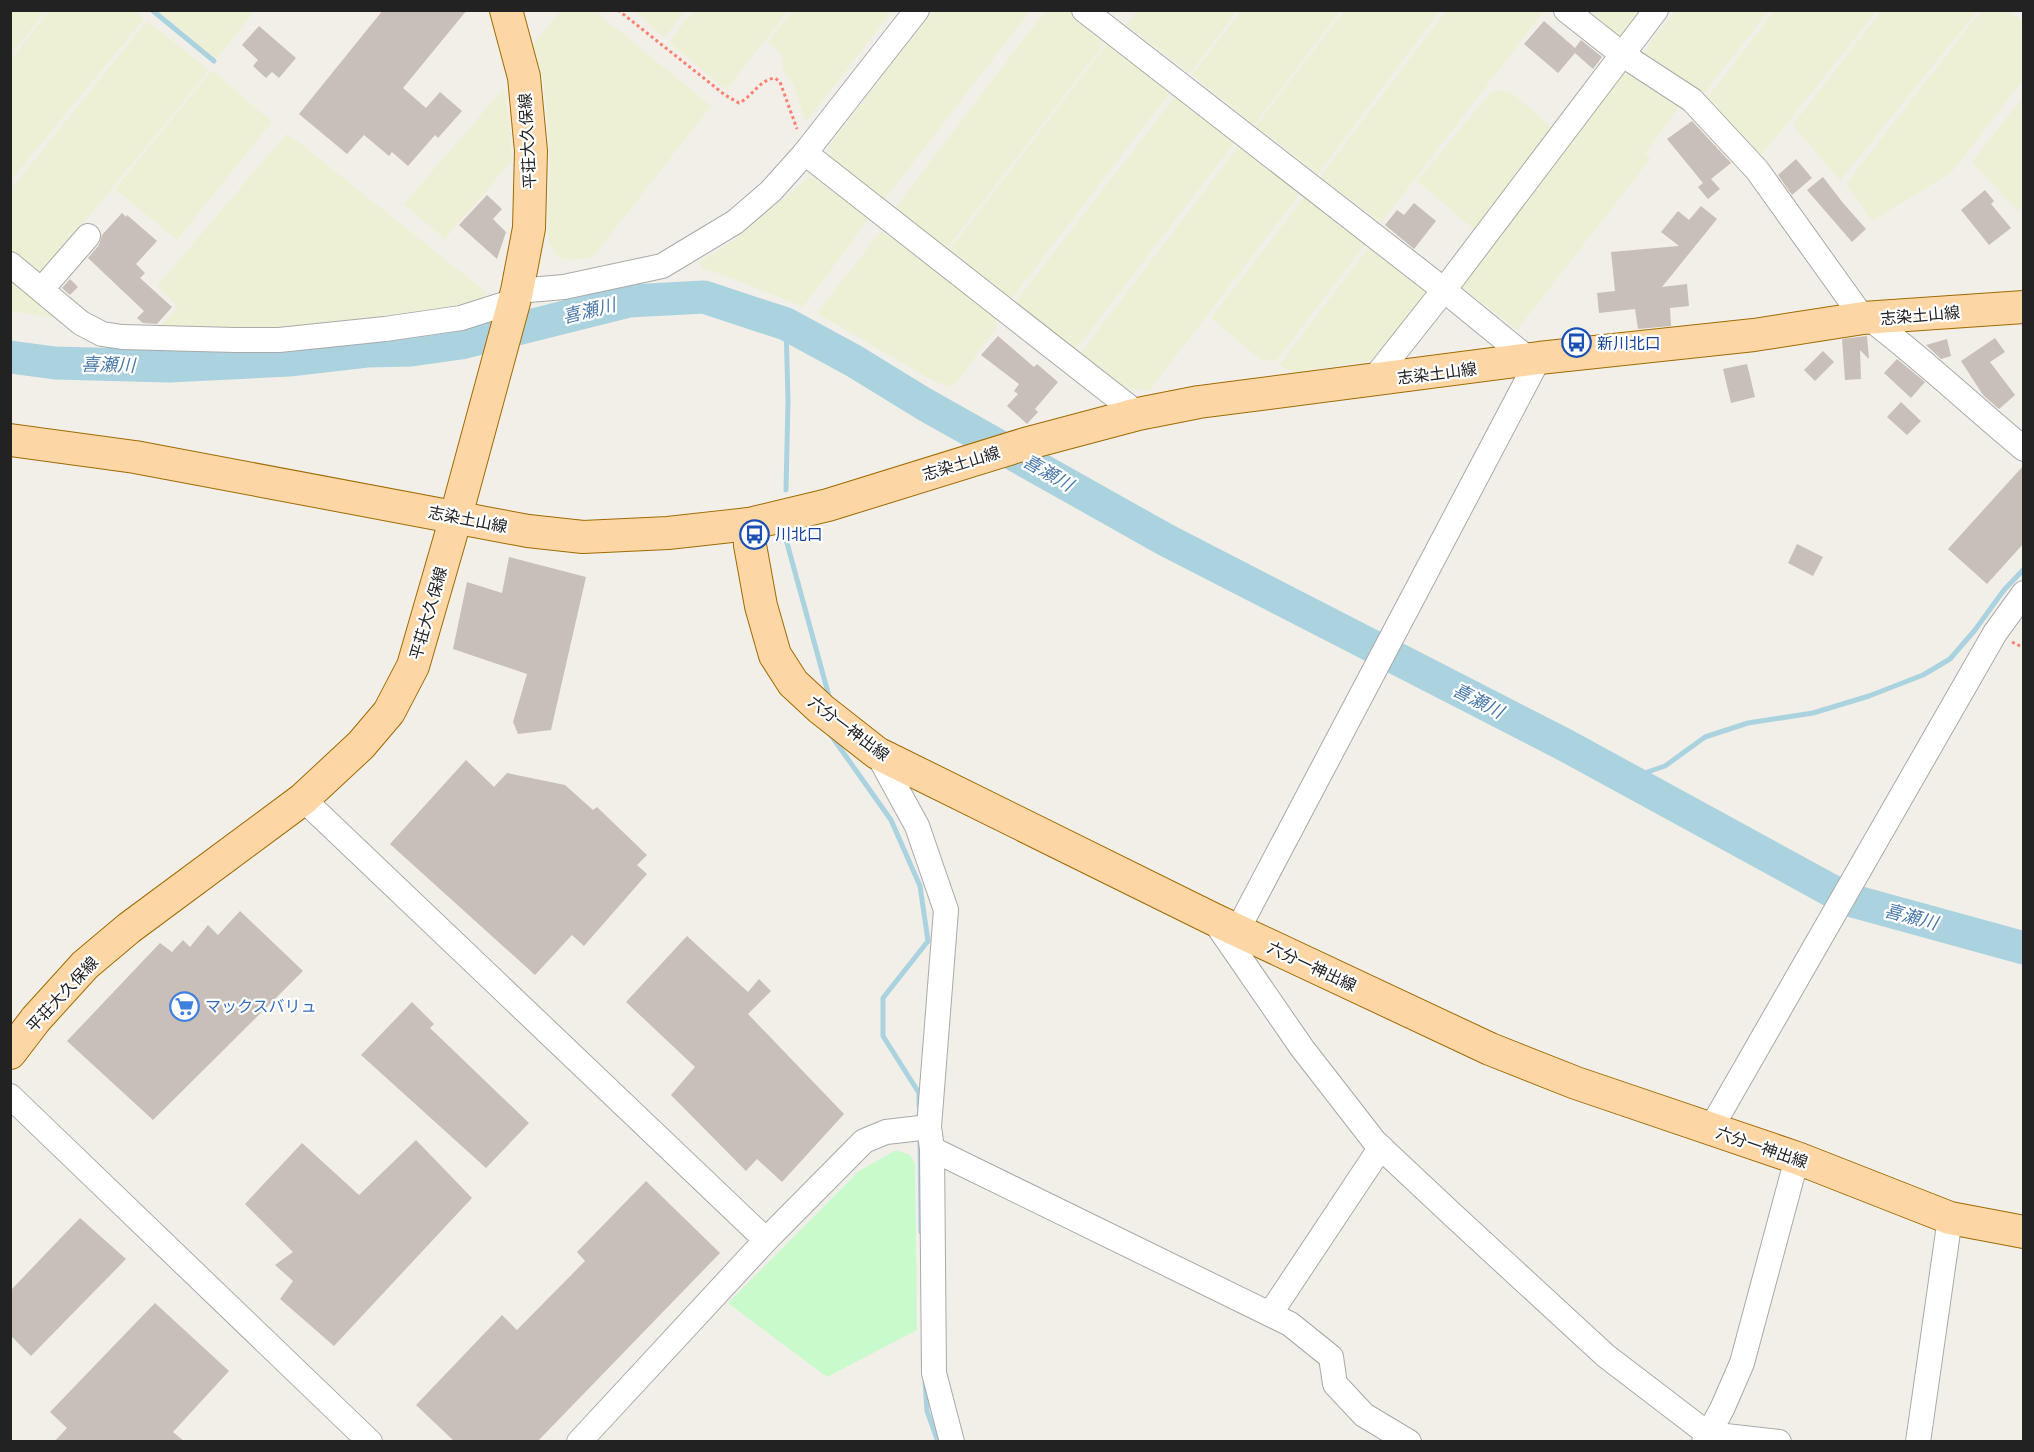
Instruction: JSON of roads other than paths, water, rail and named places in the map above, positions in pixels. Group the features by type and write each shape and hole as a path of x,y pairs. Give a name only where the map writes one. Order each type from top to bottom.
{"main road":[{"name":"平荘大久保線","path":"16,1036 85,965 129,928 303,798 361,746 389,712 412,666 515,299 529,228 531,151 524,77 506,10"},
{"name":"志染土山線","path":"10,440 147,459 528,531 583,537 668,533 748,524 828,505 984,455 1138,414 1199,402 1754,335 1867,319 2024,307"},
{"name":"六分一神出線","path":"748,524 761,606 775,655 793,683 829,717 877,753 1225,925 1490,1049 1576,1083 1797,1158 1950,1218 2024,1232"}],"street":[{"path":"10,264 81,323 102,333 122,337 235,340 288,339 428,324 461,318 515,299 662,266 735,222 771,191 805,153 917,10"},
{"path":"1084,10 1535,360 1375,670 1225,925 1302,1048 1381,1147 1606,1356 1706,1438 1779,1442"},
{"path":"1566,10 1623,54 1692,100 1757,170 1867,319 1925,363 1977,411 2024,449"},
{"path":"1372,381 1444,290 1656,10"},
{"path":"805,153 1138,414"},
{"path":"42,289 88,236"},
{"path":"1710,1130 1995,633 2024,593"},
{"path":"877,753 917,826 946,910 930,1138 934,1373 950,1441"},
{"path":"303,798 766,1240"},
{"path":"10,1096 370,1442"},
{"path":"579,1442 766,1240 864,1141 886,1132 930,1138 1290,1324 1331,1357 1335,1384 1364,1415 1409,1442"},
{"path":"1270,1314 1381,1147"},
{"path":"1706,1438 1722,1409 1742,1363 1797,1158"},
{"path":"1917,1442 1950,1218"}],"waterway":[{"path":"152,10 214,61"},
{"name":"喜瀬川","path":"10,357 55,363 169,366 289,360 367,351 411,350 461,343 629,301 704,297 786,324 1166,540 1565,745 1832,891 1853,901 2024,948"},
{"path":"786,324 788,401 786,490"},
{"path":"784,532 830,700"},
{"path":"1627,779 1665,766 1705,737 1748,723 1813,713 1869,696 1923,675 1950,659 1975,630 2004,590 2024,569"},
{"path":"828,731 891,820 920,886 928,941 883,998 883,1036 919,1093 919,1106"},
{"path":"920,1142 921,1232"},
{"path":"925,1382 927,1411 938,1442"}],"place":[{"name":"新川北口","path":"1576,343"},
{"name":"川北口","path":"754,534"},
{"name":"マックスバリュ","path":"184,1006"}]}
